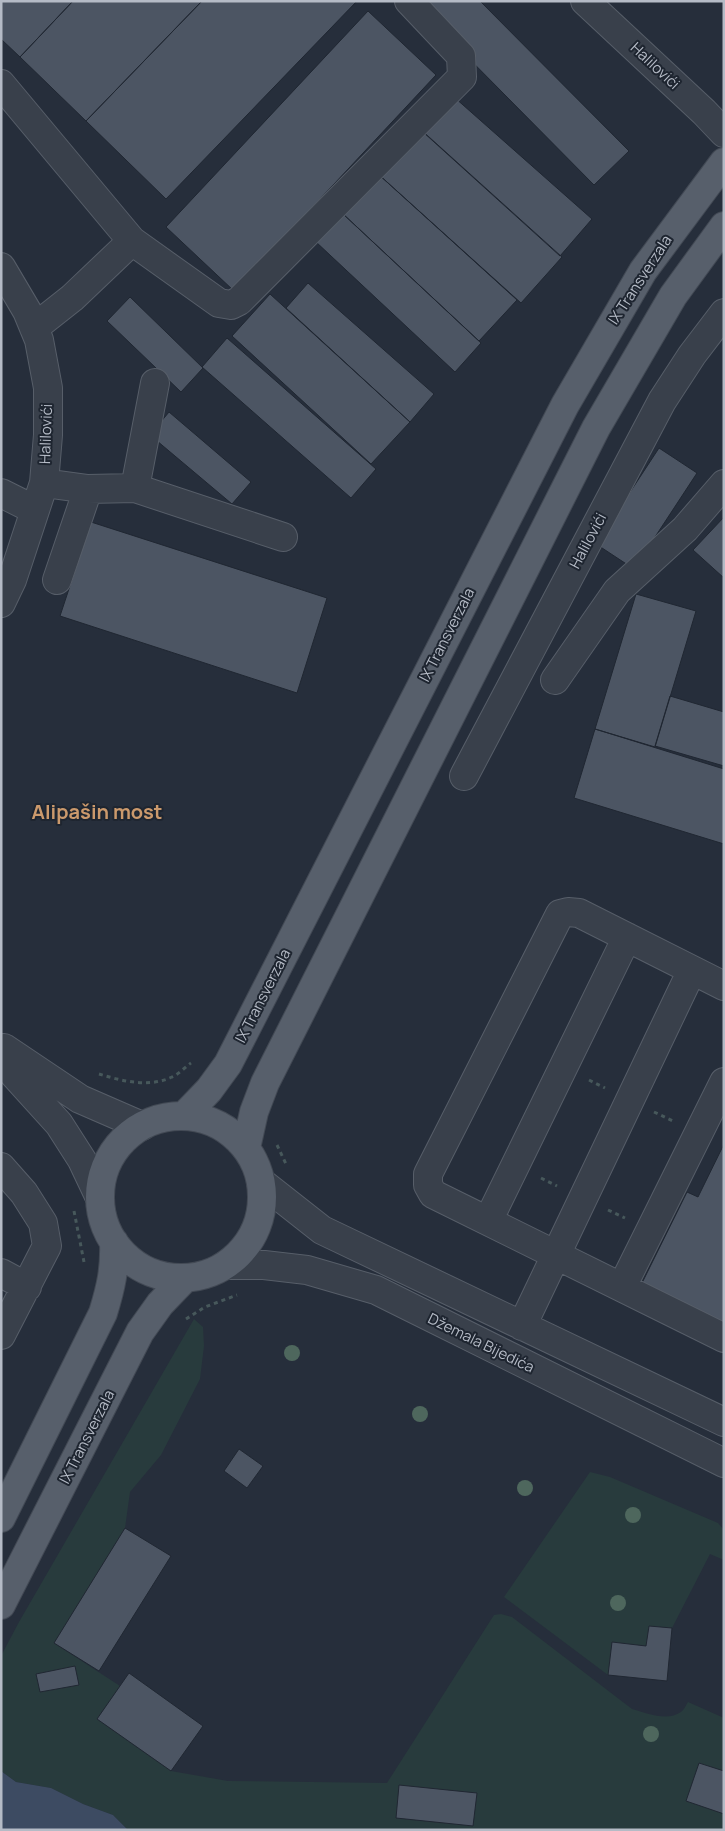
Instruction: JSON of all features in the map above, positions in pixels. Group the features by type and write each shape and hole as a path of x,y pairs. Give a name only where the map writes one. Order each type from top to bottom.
{"main road":[{"name":"IX Transverzala","path":"184,1116 209,1090 228,1064 565,405 643,271 724,162"},
{"path":"246,1148 254,1112 265,1083 596,428 673,296 724,226"},
{"path":"169,1116 184,1116 207,1120 229,1131 246,1148 256,1164 261,1182 262,1206 256,1229 238,1255 226,1265 206,1274 185,1278 164,1276 145,1269 128,1257 114,1242 102,1214 100,1198 103,1176 111,1156 124,1139 142,1126 169,1116"},
{"path":"1,1518 103,1313 115,1264 114,1242"},
{"name":"IX Transverzala","path":"1,1605 140,1332 160,1304 185,1278"}],"street":[{"path":"1,84 132,241 219,303 231,305 239,301 462,77 461,56 409,1"},
{"name":"Halilovići","path":"585,1 724,133"},
{"path":"34,328 72,298 132,241"},
{"name":"Halilovići","path":"1,267 26,311 39,340 48,388 48,435 44,483 12,580 1,603"},
{"name":"Halilovići","path":"464,776 662,401 692,355 724,313"},
{"path":"135,488 155,383"},
{"path":"44,483 88,489 135,488 283,537"},
{"path":"555,680 618,591 685,529 724,484"},
{"path":"57,580 88,489"},
{"path":"1,493 35,510"},
{"path":"724,986 579,913 568,912 560,914 428,1174 428,1185 433,1194 724,1338"},
{"path":"488,1221 627,937"},
{"path":"522,1326 692,970"},
{"path":"1,1046 80,1099 142,1126"},
{"path":"1,1060 59,1124 82,1160 100,1198"},
{"path":"622,1287 724,1082"},
{"path":"1,1167 24,1194 42,1223 47,1246 1,1335"},
{"path":"261,1182 322,1230 724,1422"},
{"name":"Džemala Bijedića","path":"226,1265 264,1265 307,1270 376,1290 724,1463"},
{"path":"1,1273 26,1287"}],"path":[{"path":"96,1073 122,1081 147,1083 172,1077 193,1062"},
{"path":"274,1138 281,1156 288,1167"},
{"path":"184,1321 228,1297 243,1294"}],"shaded area":[{"path":"194,1319 203,1327 204,1346 200,1379 161,1455 130,1492 125,1528 54,1643 120,1686 97,1719 171,1771 228,1781 387,1783 494,1615 501,1614 512,1617 632,1709 656,1716 669,1716 681,1712 688,1702 724,1718 724,1830 128,1830 113,1815 83,1804 51,1788 16,1782 1,1771 1,1656","holes":["399,1785 477,1793 473,1826 396,1818"]},
{"path":"590,1472 610,1477 718,1523 724,1530 724,1560 710,1554 672,1628 649,1626 646,1646 612,1642 608,1675 504,1597"}],"water":[{"path":"1,1771 16,1782 51,1788 83,1804 113,1815 128,1830 1,1830"}],"building":[{"path":"1,1 73,1 20,57 1,39"},
{"path":"73,1 202,1 86,121 20,57"},
{"path":"202,1 357,1 166,199 86,121"},
{"path":"412,1 480,1 629,151 594,185"},
{"path":"368,11 436,75 234,291 166,227"},
{"path":"454,97 592,219 560,256 423,132"},
{"path":"418,127 562,257 521,303 377,173"},
{"path":"377,173 517,300 479,341 342,213"},
{"path":"342,213 481,343 455,372 315,241"},
{"path":"308,283 434,394 410,422 286,308"},
{"path":"270,294 410,422 371,464 232,336"},
{"path":"130,297 203,368 181,392 107,321"},
{"path":"227,338 376,469 351,498 202,367"},
{"path":"169,412 251,482 232,504 150,435"},
{"path":"659,448 697,473 634,569 596,544"},
{"path":"724,517 724,578 693,550"},
{"path":"91,522 327,598 297,693 60,616"},
{"path":"636,594 696,611 655,747 595,729"},
{"path":"670,696 724,712 724,766 655,746"},
{"path":"595,729 724,769 724,844 574,798"},
{"path":"724,1144 724,1324 642,1283 687,1192 698,1197"},
{"path":"239,1449 263,1466 247,1488 224,1471"},
{"path":"125,1528 171,1556 99,1671 54,1643"},
{"path":"649,1626 672,1628 667,1681 608,1675 612,1642 646,1646"},
{"path":"75,1666 79,1685 40,1692 36,1674"},
{"path":"129,1673 203,1726 171,1771 97,1719"},
{"path":"699,1763 724,1771 724,1814 686,1801"},
{"path":"399,1785 477,1793 473,1826 396,1818"}],"district":[{"name":"Alipašin most","path":"97,812"}]}
